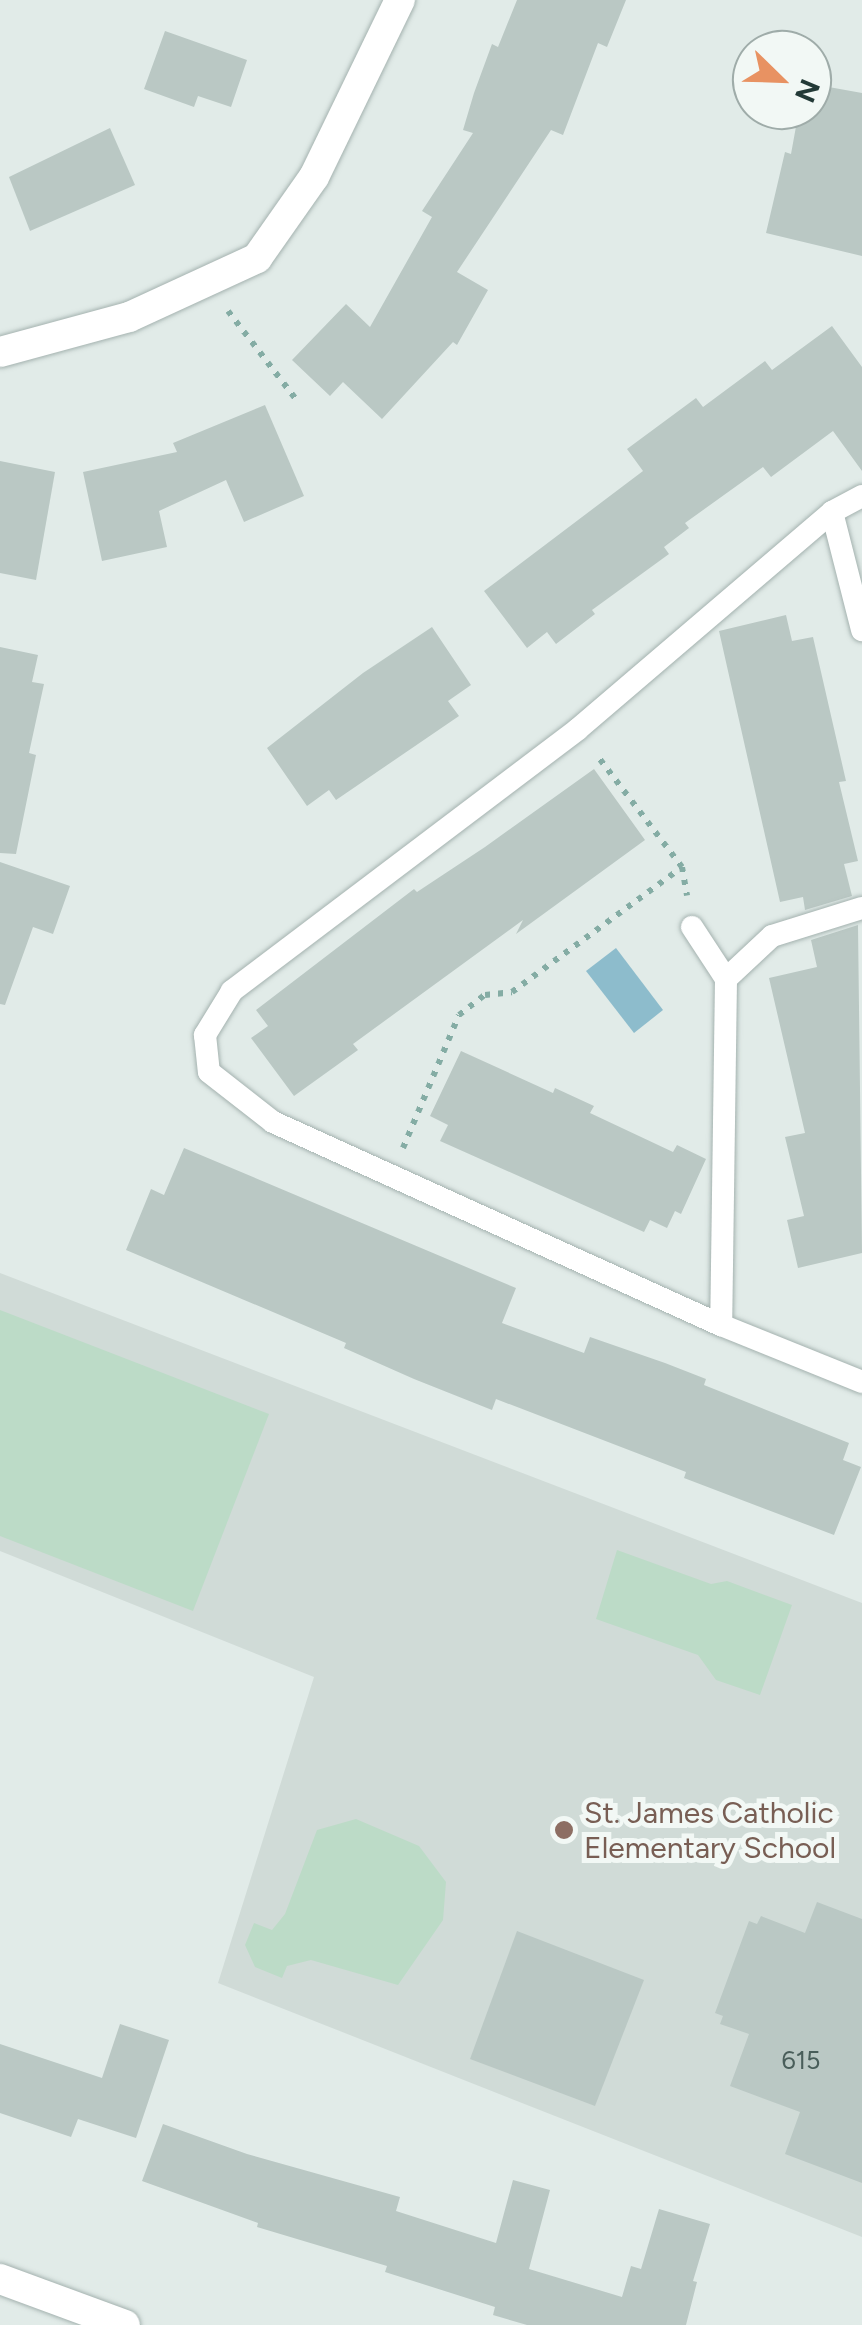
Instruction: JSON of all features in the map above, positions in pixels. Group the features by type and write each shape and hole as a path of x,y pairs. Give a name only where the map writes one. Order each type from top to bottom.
{"street":[{"path":"0,352 129,317 256,258 314,178 400,0"},
{"path":"0,2279 125,2325"}],"lane":[{"path":"862,496 832,512 577,730 232,990 205,1035 210,1072 272,1122 721,1324 862,1382"},
{"path":"832,512 862,630"},
{"path":"726,979 772,936 862,908"},
{"path":"692,927 726,979 721,1324"}],"path":[{"path":"206,282 298,402"},
{"path":"390,1177 459,1015 486,995 512,992 682,867 577,730"}],"shaded area":[{"name":"St. James Catholic Elementary School","path":"0,1273 862,1603 862,2237 218,1983 314,1677 0,1551"}],"green space":[{"path":"0,1310 269,1414 193,1611 0,1536"},
{"path":"617,1550 711,1584 727,1581 792,1605 760,1695 716,1680 698,1655 596,1619"},
{"path":"356,1819 419,1846 446,1882 443,1920 398,1985 311,1960 287,1966 282,1978 255,1967 245,1945 254,1923 272,1930 285,1914 317,1830"}],"water":[{"path":"616,948 663,1010 634,1033 586,971"}],"building":[{"path":"517,0 626,0 607,47 598,43 563,135 551,130 457,272 488,290 457,345 453,342 382,419 343,382 330,396 292,360 346,304 370,327 432,217 422,211 473,133 463,130 474,93 492,44 498,47"},
{"path":"165,31 247,60 231,107 198,96 194,107 144,89"},
{"path":"832,88 862,93 862,256 766,233 785,152 791,154 795,130 832,130"},
{"path":"110,128 135,185 30,231 9,177"},
{"path":"832,326 862,367 862,471 833,431 771,477 763,467 685,523 689,528 664,547 669,554 592,610 595,614 556,644 547,632 527,648 484,591 643,471 627,449 696,398 703,407 765,361 772,370"},
{"path":"265,405 304,496 244,522 226,480 159,511 167,547 102,561 83,472 177,452 173,443"},
{"path":"0,461 55,472 36,580 0,573"},
{"path":"786,615 792,641 813,637 846,781 839,782 858,861 844,864 852,896 805,910 803,897 780,902 719,631"},
{"path":"432,627 471,685 448,701 459,716 336,800 329,790 307,806 267,748 363,673"},
{"path":"0,647 38,655 32,682 44,684 29,753 36,755 16,854 0,853"},
{"path":"594,769 645,840 516,934 523,920 353,1044 358,1050 294,1096 251,1038 268,1026 256,1010 414,889 417,892 485,847"},
{"path":"0,862 70,886 53,934 33,927 5,1005 0,1004"},
{"path":"858,925 862,1253 798,1268 787,1220 804,1216 785,1137 805,1133 769,978 817,967 811,940"},
{"path":"461,1051 553,1093 555,1088 594,1106 590,1113 673,1152 677,1145 706,1159 681,1214 675,1211 667,1228 650,1220 644,1232 440,1141 448,1125 430,1116"},
{"path":"184,1148 516,1288 502,1323 584,1353 590,1337 706,1379 704,1385 849,1443 843,1460 861,1467 834,1535 684,1478 686,1472 496,1399 492,1410 414,1379 344,1348 346,1343 126,1250 151,1189 164,1195"},
{"path":"817,1902 862,1919 862,2183 785,2154 800,2112 730,2086 749,2034 720,2024 723,2016 715,2013 749,1921 757,1924 761,1916 805,1933"},
{"path":"517,1931 644,1980 595,2106 470,2059"},
{"path":"120,2024 169,2040 136,2138 78,2119 71,2137 0,2113 0,2044 102,2078"},
{"path":"163,2124 247,2154 400,2197 396,2211 496,2243 513,2180 550,2190 529,2269 622,2297 631,2266 641,2269 659,2209 710,2224 693,2281 697,2282 686,2325 527,2325 493,2315 495,2307 385,2272 387,2266 257,2227 258,2223 142,2181"}],"place":[{"name":"St. James Catholic Elementary School","path":"564,1830"}]}
